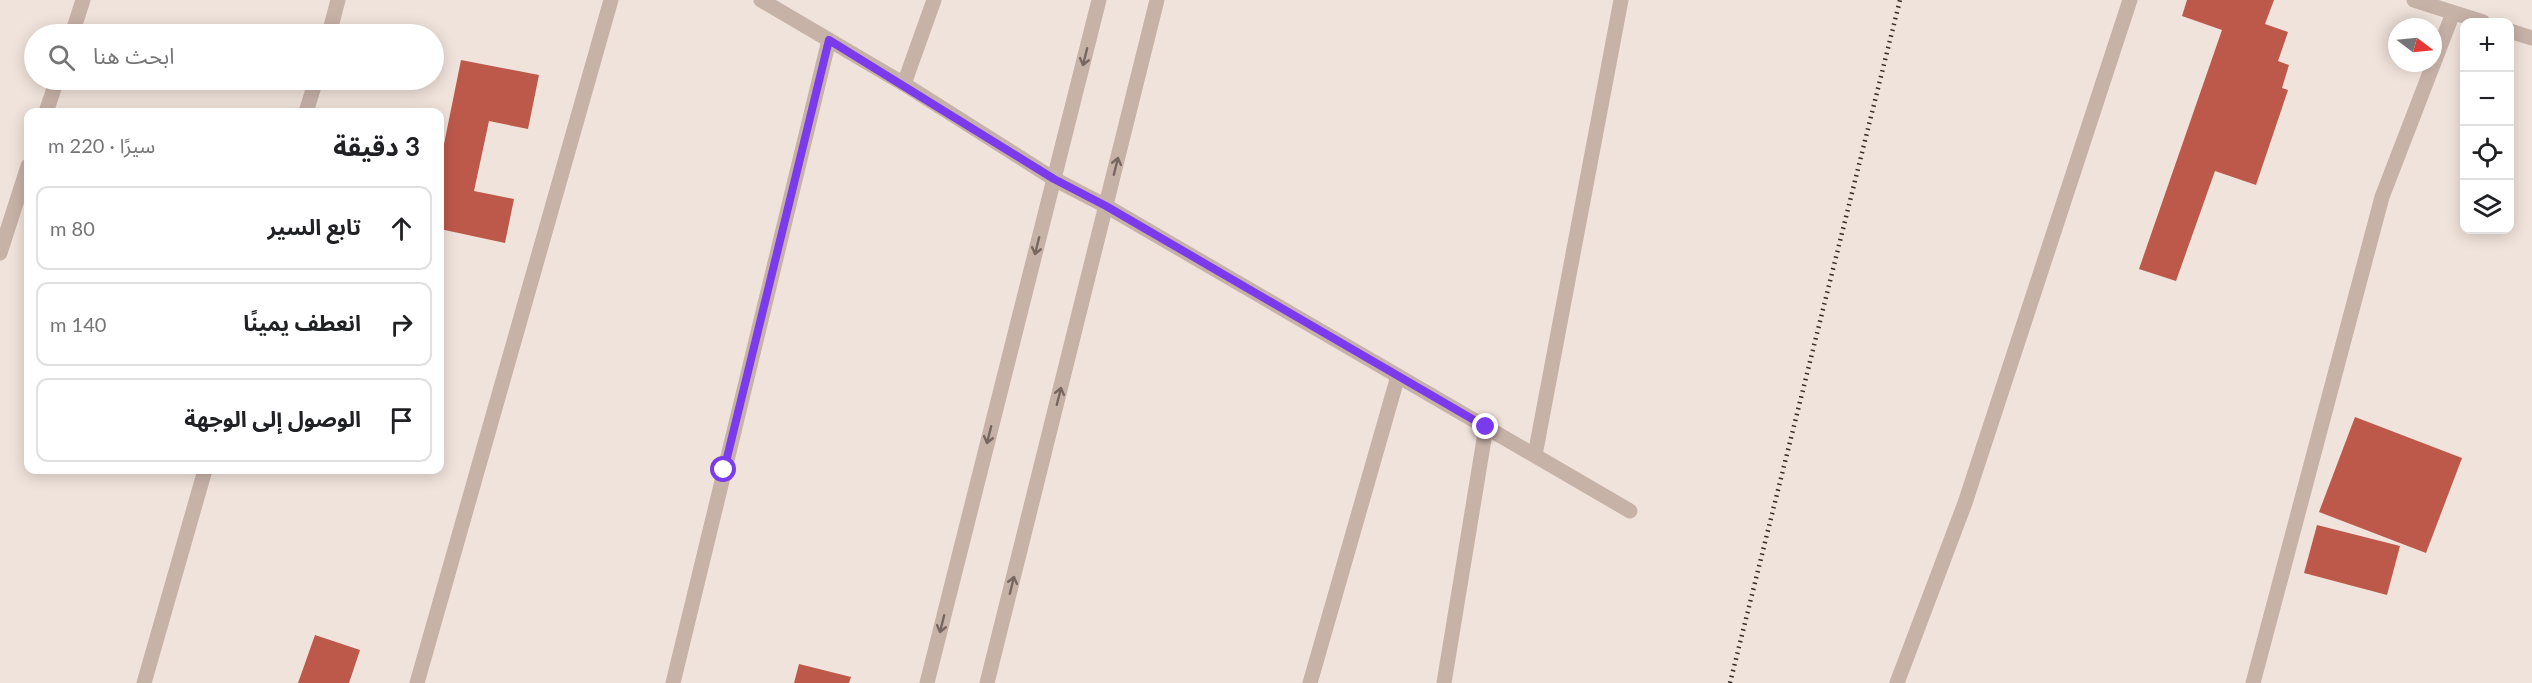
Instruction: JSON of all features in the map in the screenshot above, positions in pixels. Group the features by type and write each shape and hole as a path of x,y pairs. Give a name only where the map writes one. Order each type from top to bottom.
{"street":[{"path":"75,24 83,0"},
{"path":"331,24 338,0"},
{"path":"417,683 611,0"},
{"path":"761,0 904,84 1054,179 1106,206 1630,511"},
{"path":"904,84 934,0"},
{"path":"927,683 1099,0"},
{"path":"987,683 1158,0"},
{"path":"1534,455 1621,0"},
{"path":"1897,683 1965,502 2130,0"},
{"path":"2414,0 2470,18"},
{"path":"2253,683 2382,197 2453,13"},
{"path":"2514,32 2532,38"},
{"path":"673,683 829,40"},
{"path":"47,108 54,90"},
{"path":"307,108 313,90"},
{"path":"0,253 24,178"},
{"path":"1310,683 1398,376"},
{"path":"1444,683 1486,427"},
{"path":"144,683 203,474"}],"building":[{"path":"2187,0 2274,0 2265,24 2288,32 2278,61 2289,65 2282,88 2288,90 2256,185 2215,171 2176,281 2139,269 2222,30 2182,16"},
{"path":"461,60 539,75 528,129 489,121 474,191 514,199 505,243 444,230 444,144"},
{"path":"2355,417 2462,458 2426,553 2319,512"},
{"path":"2317,525 2400,546 2387,595 2304,573"},
{"path":"315,635 360,650 349,683 298,683"},
{"path":"799,664 851,677 849,683 794,683"}],"railway":[{"path":"1730,683 1900,0"}],"route":[{"path":"724,470 829,40 904,84 1054,179 1106,206 1486,427"}]}
